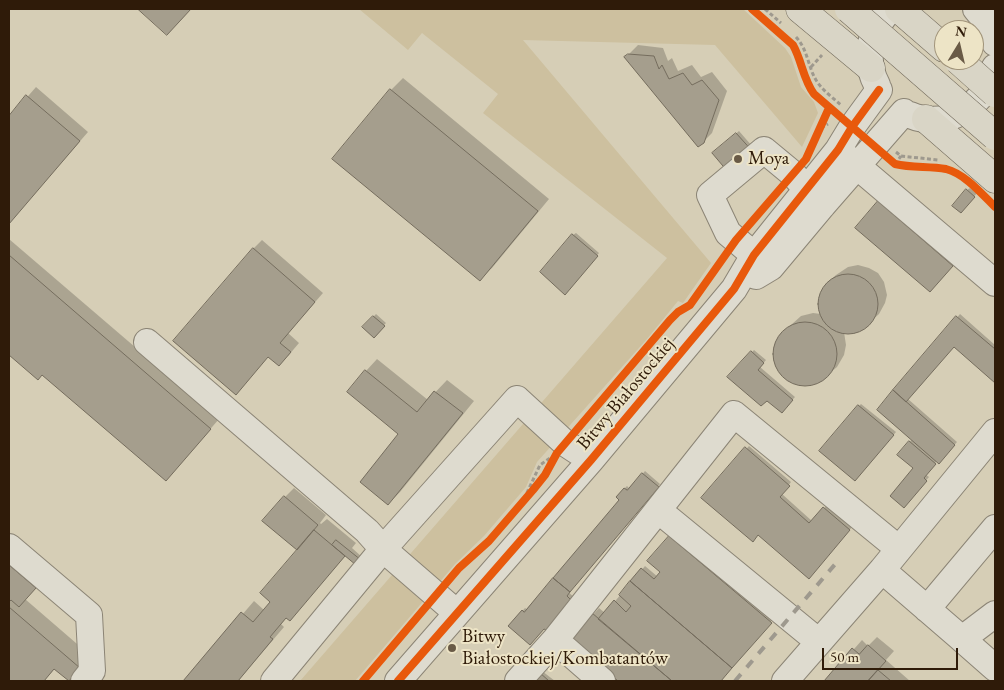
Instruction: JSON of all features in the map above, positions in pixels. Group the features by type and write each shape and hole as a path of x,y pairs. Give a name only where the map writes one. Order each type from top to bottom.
{"highway":[{"path":"849,9 995,136"},
{"path":"899,9 934,39"},
{"path":"792,17 875,79"},
{"path":"969,70 995,93"},
{"path":"915,116 995,179"}],"street":[{"path":"891,9 877,25 869,53 875,79 890,103 915,116 943,119 959,114 973,105 985,93 995,67"},
{"name":"Bitwy Białostockiej","path":"398,681 591,460 734,290 762,261 847,158 857,119 875,79"},
{"name":"Bitwy Białostockiej","path":"847,158 875,146 915,116"},
{"path":"762,261 728,233 710,194 764,150 814,197"},
{"path":"847,158 995,283"},
{"path":"147,342 367,531 383,549 457,613"},
{"path":"274,681 383,549 517,399 565,443 591,460"},
{"path":"518,681 555,640 734,414 899,549"},
{"path":"785,681 882,570 995,432"},
{"path":"658,510 818,642"},
{"path":"927,609 995,528"},
{"path":"9,547 89,615 92,671 84,681"},
{"path":"882,570 995,668"},
{"path":"962,639 995,614"},
{"path":"555,640 602,681"}],"path":[{"path":"765,9 792,17"},
{"path":"759,15 780,33"},
{"path":"791,37 802,69"},
{"path":"791,37 805,50 815,80 842,106"},
{"path":"821,128 823,118"},
{"path":"875,146 895,164 904,166"},
{"path":"895,164 901,156"},
{"path":"524,499 547,471 556,453"},
{"path":"524,499 540,465 556,453"}],"shaded area":[{"path":"359,9 743,9 785,48 791,57 801,87 814,102 818,113 802,147 715,45 523,40 711,263 683,303 678,301 647,339 537,462 526,487 484,536 455,564 355,681 300,681 667,258 483,113 498,94 422,33 408,50"}],"building":[{"path":"138,9 191,9 167,35"},
{"path":"628,54 654,56 659,69 662,65 669,79 683,73 692,85 702,80 719,100 704,143 698,147 624,57"},
{"path":"390,89 538,211 480,281 332,159"},
{"path":"26,95 80,141 9,224 9,116"},
{"name":"Moya","path":"736,133 764,164 739,185 712,153"},
{"path":"966,189 975,197 961,213 952,206"},
{"path":"878,201 953,266 930,292 855,228"},
{"path":"572,234 598,256 565,295 540,272"},
{"path":"253,248 315,302 280,343 291,352 279,366 268,357 236,395 173,341"},
{"path":"9,255 211,429 166,481 42,375 38,380 9,355"},
{"path":"842,274 854,274 865,279 873,287 878,298 876,316 865,329 854,334 842,334 831,329 823,321 818,310 818,298 823,287 831,279"},
{"path":"373,316 385,326 374,338 362,327"},
{"path":"956,316 995,349 995,383 954,347 906,402 893,390"},
{"path":"799,322 811,322 828,331 835,342 837,354 835,366 828,377 811,386 799,386 787,381 778,372 773,360 773,348 778,336 787,327"},
{"path":"751,351 764,363 758,370 793,400 782,413 767,401 761,406 727,377"},
{"path":"365,370 417,412 434,391 463,413 388,505 360,482 398,434 347,392"},
{"path":"893,390 955,445 939,464 877,410"},
{"path":"858,405 894,435 855,481 819,451"},
{"path":"909,441 936,464 924,478 927,481 904,508 890,496 913,468 897,455"},
{"path":"745,447 790,486 780,497 809,523 823,507 850,530 809,579 758,535 753,542 701,498"},
{"path":"642,473 659,487 570,592 553,578 619,500 616,497 624,488 627,490"},
{"path":"284,496 318,525 297,550 262,521"},
{"path":"314,530 345,556 290,621 286,618 270,637 273,639 238,681 183,681 241,612 253,622 270,602 260,593"},
{"path":"669,536 772,623 732,668 630,581 641,568 654,579 660,572 647,561"},
{"path":"336,540 361,560 356,565 332,545"},
{"path":"9,565 36,588 19,607 11,600 9,602"},
{"path":"553,578 570,592 567,596 572,601 530,645 508,626 522,610 524,612"},
{"path":"630,581 732,668 721,681 672,681 598,619 614,600 626,612 631,606 619,595"},
{"path":"9,607 80,668 69,681 54,669 44,681 9,681"},
{"path":"592,613 672,681 618,681 570,639"},
{"path":"868,645 886,661 868,681 824,681 852,648 859,654"},
{"path":"878,670 891,681 868,681"},
{"path":"539,672 549,681 531,681"}],"railway":[{"path":"735,681 837,562"}],"cycle path":[{"path":"752,9 793,45 807,82 814,94 895,164 953,171 972,185 995,207"},
{"path":"398,681 591,460 734,289 754,255 838,150 879,90"},
{"path":"363,681 459,568 489,541 533,490 545,475 557,453 670,320 678,312 690,305 736,240 806,159 829,108"}],"place":[{"name":"Moya","path":"738,159"},
{"name":"Bitwy Białostockiej/Kombatantów","path":"452,648"}]}
